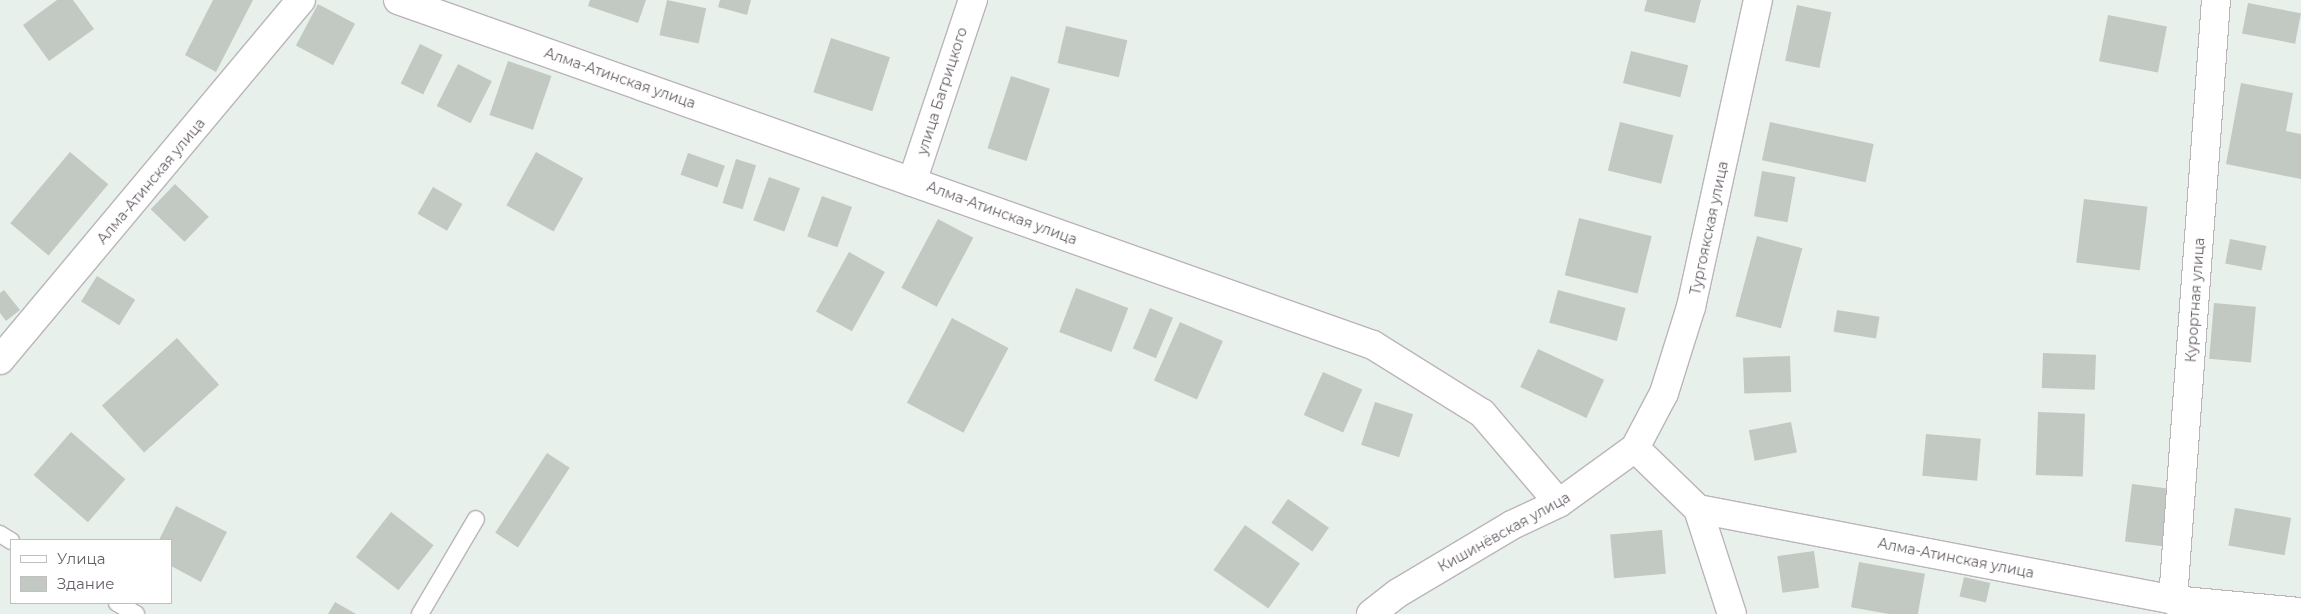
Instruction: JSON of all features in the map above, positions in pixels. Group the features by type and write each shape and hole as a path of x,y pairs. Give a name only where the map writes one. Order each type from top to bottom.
{"street":[{"name":"Алма-Атинская улица","path":"0,360 301,0"},
{"name":"Алма-Атинская улица","path":"398,0 1373,345 1482,413 1559,504"},
{"name":"улица Багрицкого","path":"912,182 973,0"},
{"name":"Тургоякская улица","path":"1635,448 1664,393 1691,307 1758,0"},
{"name":"Курортная улица","path":"2173,600 2216,0"},
{"name":"Кишинёвская улица","path":"1372,614 1398,593 1512,525 1559,504 1635,448"},
{"path":"1635,448 1698,509 1732,614"},
{"name":"Алма-Атинская улица","path":"1698,509 2173,600 2301,612"}],"lane":[{"path":"420,614 476,519"},
{"path":"119,604 136,614"}],"building":[{"path":"57,0 73,0 94,29 49,61 23,25"},
{"path":"213,0 253,0 216,72 185,55"},
{"path":"590,0 646,0 638,23 588,6"},
{"path":"667,0 706,8 699,44 660,35"},
{"path":"720,0 751,0 747,15 718,7"},
{"path":"1647,0 1701,0 1695,23 1644,11"},
{"path":"2248,3 2301,13 2295,44 2242,33"},
{"path":"318,4 355,24 333,65 296,45"},
{"path":"1797,5 1831,12 1819,68 1785,61"},
{"path":"2108,15 2167,26 2158,73 2099,61"},
{"path":"1066,26 1127,40 1119,77 1057,63"},
{"path":"831,38 890,57 872,111 813,92"},
{"path":"420,44 442,55 423,95 401,84"},
{"path":"1631,51 1688,65 1680,97 1623,83"},
{"path":"508,61 551,76 533,130 489,115"},
{"path":"458,64 492,81 471,123 437,106"},
{"path":"1011,76 1050,89 1027,161 988,148"},
{"path":"2241,83 2293,93 2286,131 2301,134 2301,179 2226,164"},
{"path":"1620,122 1673,135 1661,184 1608,171"},
{"path":"1770,122 1874,144 1866,182 1762,160"},
{"path":"70,152 108,184 49,255 10,223"},
{"path":"536,152 583,178 554,232 506,205"},
{"path":"688,153 725,166 717,187 681,175"},
{"path":"736,159 756,165 743,209 723,203"},
{"path":"1762,171 1795,177 1787,222 1754,216"},
{"path":"769,177 800,188 784,232 753,220"},
{"path":"175,184 209,217 184,242 151,209"},
{"path":"433,187 462,204 447,231 418,214"},
{"path":"822,196 852,207 837,247 807,236"},
{"path":"2084,199 2148,207 2140,270 2076,263"},
{"path":"1579,218 1652,236 1637,293 1565,275"},
{"path":"938,219 973,238 937,307 901,288"},
{"path":"1757,236 1802,248 1781,328 1736,316"},
{"path":"2230,239 2266,246 2262,271 2225,264"},
{"path":"849,252 885,272 852,331 816,311"},
{"path":"97,276 135,300 119,325 81,301"},
{"path":"1076,288 1128,308 1111,352 1059,332"},
{"path":"4,290 20,310 6,321 0,313 0,293"},
{"path":"1558,290 1626,308 1617,341 1549,323"},
{"path":"2214,303 2256,307 2251,362 2209,359"},
{"path":"1150,308 1173,318 1156,358 1133,349"},
{"path":"1837,310 1879,317 1876,338 1834,332"},
{"path":"952,318 1009,348 963,433 907,403"},
{"path":"1180,322 1223,341 1197,400 1154,380"},
{"path":"177,338 219,385 144,452 102,406"},
{"path":"1538,349 1604,380 1586,418 1520,387"},
{"path":"2043,353 2096,355 2095,390 2042,388"},
{"path":"1790,356 1791,392 1744,394 1743,358"},
{"path":"1323,372 1362,389 1343,432 1304,415"},
{"path":"1375,402 1413,414 1399,457 1361,445"},
{"path":"2038,412 2085,414 2083,477 2036,475"},
{"path":"1791,422 1797,452 1755,461 1749,430"},
{"path":"71,432 125,479 88,522 34,475"},
{"path":"1926,434 1981,439 1977,481 1922,476"},
{"path":"547,453 570,468 518,547 495,533"},
{"path":"2132,484 2170,489 2163,546 2125,542"},
{"path":"1288,499 1329,528 1312,551 1271,523"},
{"path":"176,506 227,532 201,582 172,567 172,539 160,539"},
{"path":"2235,508 2291,518 2285,555 2228,545"},
{"path":"391,512 434,545 398,590 356,557"},
{"path":"1245,525 1300,563 1268,608 1213,570"},
{"path":"1662,530 1666,574 1614,578 1610,535"},
{"path":"1814,551 1819,588 1783,593 1777,556"},
{"path":"1859,562 1925,574 1918,614 1889,614 1851,607"},
{"path":"1964,577 1990,583 1986,603 1960,596"},
{"path":"335,602 356,614 328,614"}]}
